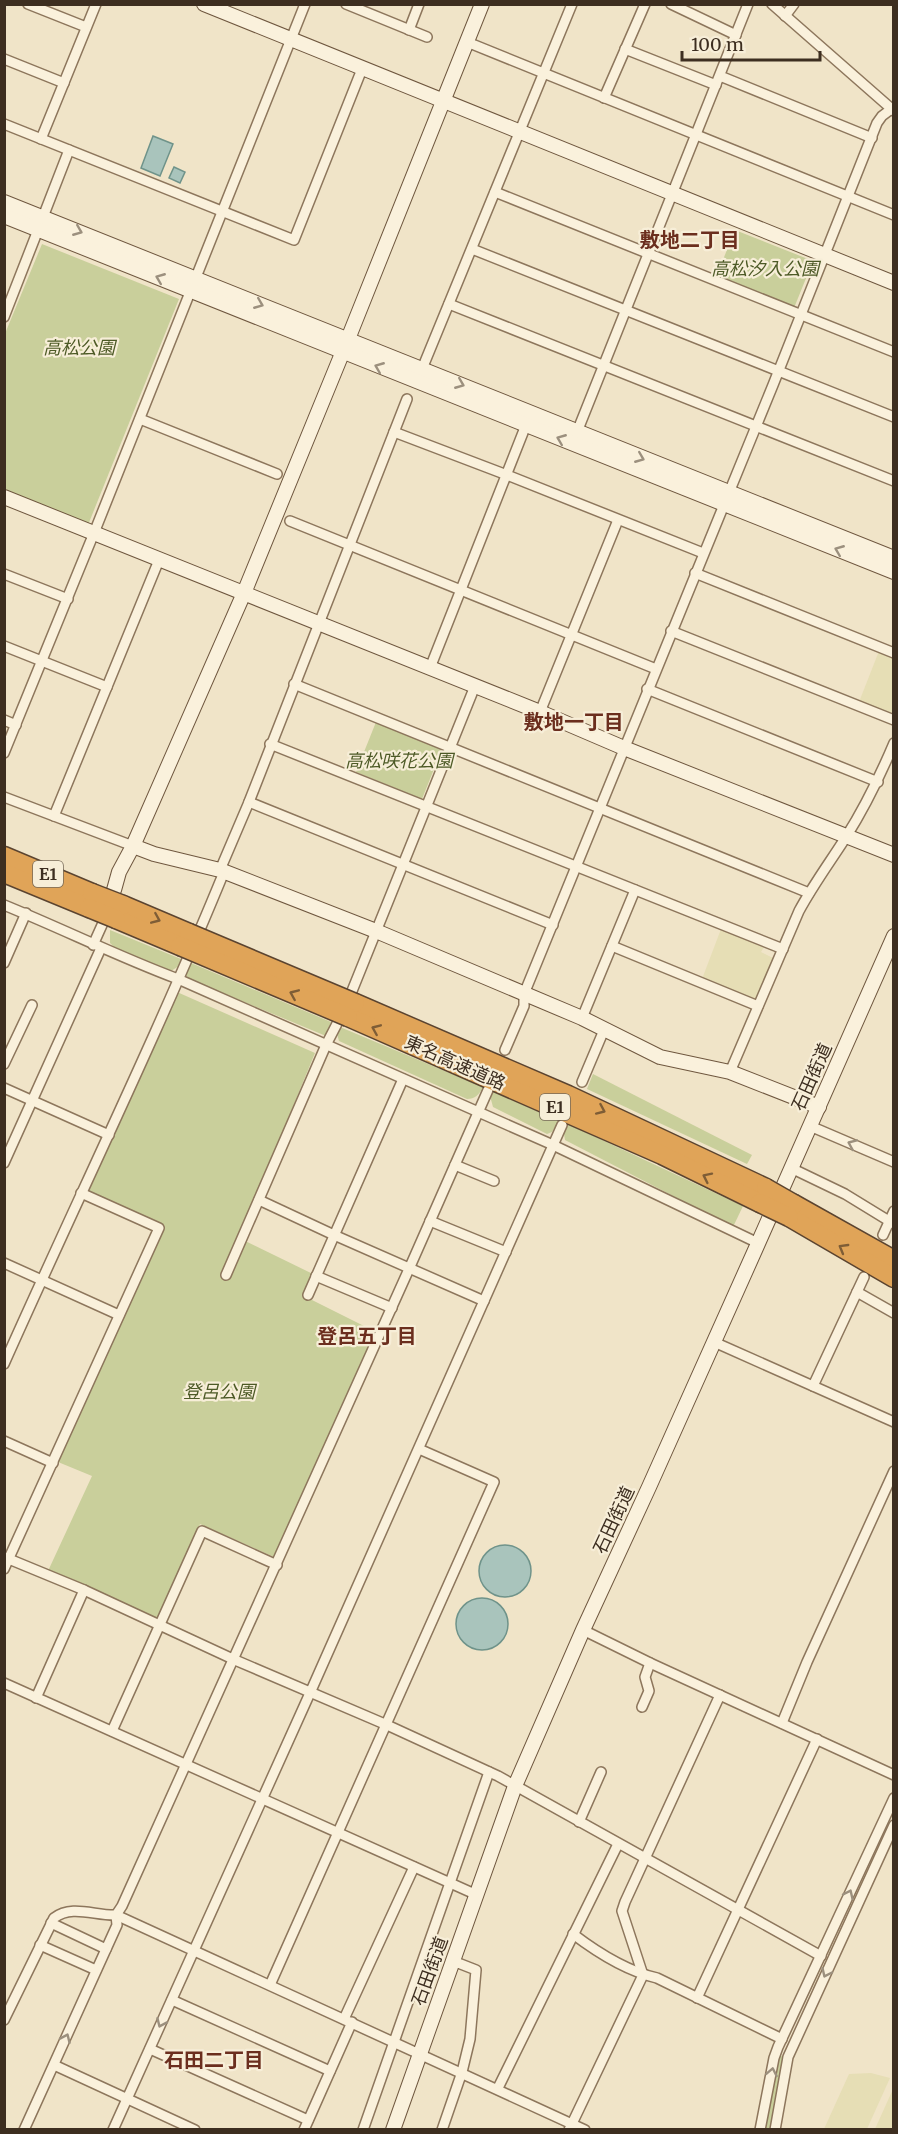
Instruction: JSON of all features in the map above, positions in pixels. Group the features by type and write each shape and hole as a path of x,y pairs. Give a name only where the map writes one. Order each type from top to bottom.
{"highway":[{"name":"東名高速道路","path":"4,856 91,900"},
{"name":"東名高速道路","path":"4,873 91,900 118,905 184,939 351,1010 567,1095 894,1260"},
{"name":"東名高速道路","path":"792,1210 894,1278"}],"street":[{"path":"28,4 87,27"},
{"path":"41,139 96,4"},
{"path":"204,4 894,283"},
{"path":"4,753 68,599 305,4"},
{"path":"346,4 427,37"},
{"path":"409,30 419,4"},
{"path":"4,1163 97,946 108,912 118,905 119,872 133,846 244,594 346,346 482,4"},
{"path":"422,369 572,4"},
{"path":"604,98 645,4"},
{"path":"671,4 736,35"},
{"path":"577,432 748,4"},
{"path":"505,1050 524,1006 524,994 756,427 877,123 893,109 772,4"},
{"path":"785,16 794,4"},
{"path":"467,42 894,215"},
{"path":"625,49 718,80 872,138"},
{"path":"4,59 64,83"},
{"path":"4,124 294,240 362,69"},
{"path":"4,317 8,296 69,150"},
{"path":"495,192 894,352"},
{"path":"4,202 40,223 346,346 526,425 894,558"},
{"path":"4,216 40,223"},
{"path":"472,249 894,417"},
{"path":"449,304 894,481"},
{"path":"346,346 422,369 577,432 894,572"},
{"path":"4,1364 178,979 407,399"},
{"path":"140,419 277,474"},
{"path":"430,668 526,425"},
{"path":"394,432 703,553"},
{"path":"4,497 894,855"},
{"path":"540,712 618,520"},
{"path":"290,521 656,669"},
{"path":"54,816 159,560"},
{"path":"695,573 894,652"},
{"path":"4,574 68,599"},
{"path":"671,631 894,720"},
{"path":"4,645 107,687"},
{"path":"294,684 808,893"},
{"path":"226,1275 326,1045 353,991 475,686"},
{"path":"647,689 878,782"},
{"path":"4,720 16,725"},
{"path":"730,1072 808,893 847,836 878,782 894,743"},
{"path":"270,744 783,949"},
{"path":"4,798 154,854 222,871 376,931 582,1018 660,1057 730,1072 819,1107"},
{"path":"249,802 553,925"},
{"path":"582,1018 635,890"},
{"path":"4,904 553,1145 758,1243"},
{"path":"4,963 26,913"},
{"name":"石田街道","path":"393,2130 515,1786 894,936"},
{"path":"612,946 759,1006"},
{"path":"4,1064 32,1005"},
{"path":"582,1082 604,1030"},
{"path":"308,1295 403,1079"},
{"path":"4,1088 109,1135"},
{"path":"24,2130 117,1925 116,1915 235,1660 488,1090"},
{"path":"113,2130 562,1125"},
{"path":"810,1126 894,1162"},
{"path":"455,1165 494,1181"},
{"path":"791,1168 845,1194 891,1223"},
{"path":"4,1569 7,1558 53,1463 159,1228 81,1193"},
{"path":"259,1200 484,1301"},
{"path":"883,1235 891,1223 894,1211"},
{"path":"430,1221 506,1252"},
{"path":"4,1263 119,1315"},
{"path":"316,1276 392,1308"},
{"path":"813,1386 864,1277"},
{"path":"857,1292 894,1313"},
{"path":"714,1342 894,1422"},
{"path":"4,1441 53,1463"},
{"path":"270,1985 494,1482 419,1449"},
{"path":"782,1723 807,1662 894,1471"},
{"path":"112,1731 202,1531 277,1565"},
{"path":"7,1558 84,1590 235,1660 387,1725 489,1772 821,1956"},
{"path":"36,1698 84,1590"},
{"path":"583,1630 894,1775"},
{"path":"642,1707 649,1691 645,1677 650,1663"},
{"path":"4,1683 477,1895"},
{"path":"571,2126 643,1975 622,1911 720,1695"},
{"path":"697,1998 817,1739"},
{"path":"363,2130 489,1772"},
{"path":"579,1822 601,1772"},
{"path":"760,2130 774,2058 894,1798"},
{"path":"776,2130 788,2056 894,1825"},
{"path":"498,2088 618,1844"},
{"path":"150,2049 306,2125 330,2071 348,2020 414,1867"},
{"path":"4,2020 8,2005 51,1923 64,1912 116,1915 498,2088 571,2126 585,2130"},
{"path":"51,1923 106,1948"},
{"path":"573,1934 600,1955 643,1975 657,1978 792,2048"},
{"path":"40,1946 96,1970"},
{"path":"442,2130 462,2072 470,2039 476,1970 453,1961"},
{"path":"172,2000 330,2071"},
{"path":"54,2065 195,2130"}],"shaded area":[{"path":"879,651 893,657 893,715 859,702"},
{"path":"721,929 764,947 761,952 775,959 758,997 754,999 702,979"},
{"path":"871,2073 890,2078 867,2129 824,2129 849,2074"},
{"path":"893,2089 893,2129 875,2129"}],"green space":[{"name":"高松汐入公園","path":"735,230 813,261 794,308 716,277"},
{"name":"高松公園","path":"42,244 179,299 88,525 5,491 4,336"},
{"name":"高松咲花公園","path":"376,722 442,749 422,799 356,772"},
{"path":"110,930 181,959 179,966 171,971 115,948 110,943"},
{"path":"191,963 331,1022 326,1036 189,979 186,975"},
{"name":"登呂公園","path":"177,992 315,1053 239,1238 315,1275 304,1296 376,1332 274,1557 200,1524 157,1619 48,1571 92,1476 58,1462 164,1225 89,1191"},
{"path":"340,1027 483,1087 476,1096 467,1099 339,1041 337,1034"},
{"path":"593,1074 752,1155 747,1164 587,1089"},
{"path":"492,1091 559,1121 552,1132 547,1134 493,1107 490,1096"},
{"path":"568,1124 743,1206 733,1227 565,1140 564,1134"},
{"path":"779,2055 784,2057 773,2129 763,2130"}],"water":[{"path":"153,136 173,144 160,176 141,168"},
{"path":"174,167 185,172 180,183 169,178"},
{"path":"505,1545 515,1547 523,1553 529,1561 531,1571 529,1581 523,1589 515,1595 505,1597 495,1595 487,1589 481,1581 479,1571 481,1561 487,1553 495,1547"},
{"path":"482,1598 492,1600 500,1606 506,1614 508,1624 506,1634 500,1642 492,1648 482,1650 472,1648 464,1642 458,1634 456,1624 458,1614 464,1606 472,1600"}],"district":[{"name":"敷地二丁目","path":"690,240"},
{"name":"敷地一丁目","path":"574,722"},
{"name":"登呂五丁目","path":"367,1336"},
{"name":"石田二丁目","path":"214,2060"}]}
